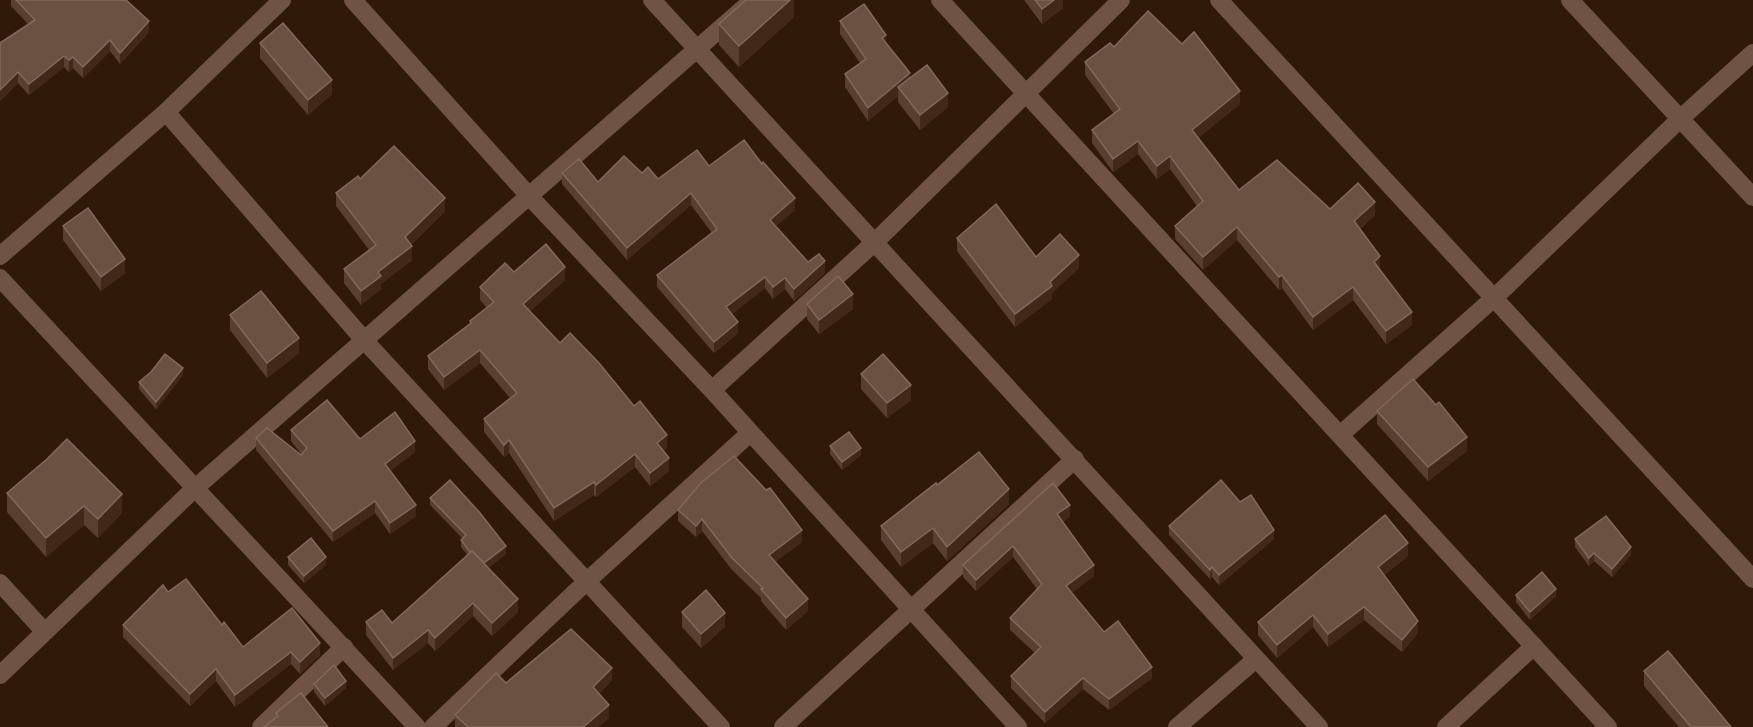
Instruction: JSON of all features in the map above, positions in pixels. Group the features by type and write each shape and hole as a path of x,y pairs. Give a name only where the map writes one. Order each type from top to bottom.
{"street":[{"path":"0,256 166,112 282,0"},
{"path":"353,0 530,196 912,608 1018,727"},
{"path":"652,0 1319,727"},
{"path":"0,675 194,489 753,0"},
{"path":"940,0 1608,727"},
{"path":"712,390 875,242 1121,0"},
{"path":"1219,0 1753,579"},
{"path":"1570,0 1753,197"},
{"path":"1340,435 1494,298 1681,118 1753,53"},
{"path":"166,112 365,341 721,727"},
{"path":"0,278 417,727"},
{"path":"433,727 586,582 750,433"},
{"path":"783,727 1075,459"},
{"path":"0,583 44,631"},
{"path":"1446,727 1534,646"},
{"path":"261,727 344,647"},
{"path":"1177,727 1256,659"}],"building":[{"path":"16,0 126,0 149,21 120,53 110,40 83,67 73,57 69,60 64,56 29,84 18,72 0,90 0,43 35,20"},
{"path":"746,0 790,0 739,46 719,24"},
{"path":"1035,0 1054,0 1042,9"},
{"path":"864,4 886,35 882,38 910,73 868,108 845,74 866,59 840,21"},
{"path":"1148,11 1182,44 1194,32 1240,91 1192,130 1239,190 1277,160 1330,209 1358,183 1375,202 1354,221 1380,256 1374,262 1412,312 1386,331 1353,287 1313,317 1282,275 1279,277 1237,227 1203,257 1175,226 1203,201 1170,156 1157,166 1138,141 1113,159 1092,130 1120,109 1085,62 1110,43 1114,47"},
{"path":"283,23 332,80 308,100 260,43"},
{"path":"927,65 948,93 920,115 898,87"},
{"path":"744,140 762,164 763,162 795,198 770,220 808,262 819,254 825,261 794,289 785,278 773,287 765,277 726,307 738,322 714,342 657,275 717,229 691,193 627,248 562,173 579,159 598,182 624,156 642,173 648,167 658,179 697,150 709,166"},
{"path":"394,146 445,198 405,237 412,246 378,272 381,276 361,291 344,269 376,245 336,193 358,176 360,179"},
{"path":"996,204 1036,257 1060,234 1079,255 1050,282 1052,286 1015,314 957,238"},
{"path":"88,208 125,259 101,277 63,226"},
{"path":"546,244 565,267 523,304 560,343 570,333 599,363 634,406 640,401 667,435 657,443 669,458 650,473 635,454 596,485 594,482 554,508 509,440 504,445 484,419 517,393 480,350 444,377 428,356 494,302 480,287 505,263 514,272"},
{"path":"838,276 853,294 819,320 807,304"},
{"path":"261,291 299,338 267,363 230,315"},
{"path":"165,354 183,368 156,402 139,382 151,372"},
{"path":"883,354 911,385 887,403 861,374"},
{"path":"1413,379 1436,405 1439,402 1467,437 1428,467 1377,411"},
{"path":"327,400 360,439 395,412 415,441 385,464 416,505 390,523 375,501 333,531 256,438 267,428 301,455 307,448 291,430"},
{"path":"849,432 861,448 842,462 830,446"},
{"path":"67,439 122,494 98,519 84,506 46,538 7,493"},
{"path":"979,452 1009,489 947,547 933,528 901,552 881,526"},
{"path":"734,456 766,490 770,488 802,530 769,555 808,599 786,618 761,589 763,588 732,558 702,519 696,526 678,510 701,483"},
{"path":"450,480 506,546 484,563 472,551 471,553 461,540 466,535 430,498"},
{"path":"1221,480 1240,502 1251,495 1274,530 1219,575 1212,567 1210,570 1169,526"},
{"path":"1053,483 1070,505 1057,514 1094,565 1066,586 1104,632 1118,621 1152,667 1109,699 1083,678 1045,712 1011,676 1041,647 1010,618 1042,584 1013,546 976,580 963,565"},
{"path":"1385,515 1408,543 1378,567 1418,621 1402,640 1364,607 1328,634 1313,615 1277,645 1258,622"},
{"path":"1606,516 1631,547 1612,569 1594,553 1589,558 1575,539"},
{"path":"311,538 326,557 304,576 288,557"},
{"path":"472,551 518,599 492,623 473,603 435,638 428,630 393,658 366,622 382,610 392,623"},
{"path":"1542,572 1556,589 1530,612 1516,595"},
{"path":"186,579 222,625 224,622 243,647 292,608 320,643 300,662 291,652 235,695 216,669 190,694 123,625 163,585 168,592"},
{"path":"706,590 725,613 701,634 682,612"},
{"path":"571,629 612,668 593,687 609,705 583,727 468,727 455,715 496,673 506,683"},
{"path":"1668,651 1731,727 1691,727 1644,671"},
{"path":"334,665 346,681 325,698 314,684"},
{"path":"301,693 328,727 264,727 278,716 276,713"}]}
